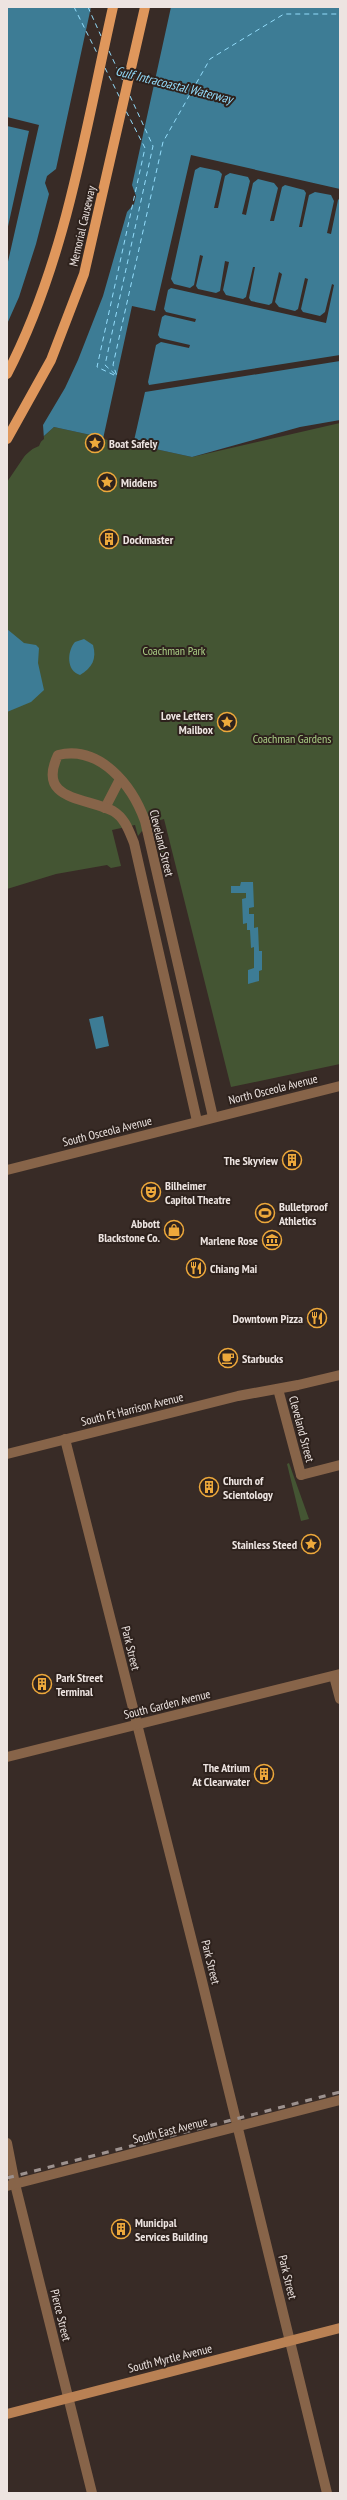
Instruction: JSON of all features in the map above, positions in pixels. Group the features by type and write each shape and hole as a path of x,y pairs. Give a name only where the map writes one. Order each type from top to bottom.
{"main road":[{"name":"Memorial Causeway","path":"7,374 38,308 53,265 112,7"},
{"name":"Memorial Causeway","path":"7,438 51,360 84,274 145,7"},
{"name":"South Myrtle Avenue","path":"7,2414 340,2328"}],"street":[{"name":"Cleveland Street","path":"197,1121 134,843 126,822 113,811 71,798 58,790 53,777 53,766 58,755 72,752 84,753 105,764 120,779 139,805 145,822 213,1117"},
{"path":"105,808 120,779"},
{"name":"North Osceola Avenue","path":"213,1117 340,1086"},
{"name":"South Osceola Avenue","path":"7,1170 213,1117"},
{"name":"South Ft Harrison Avenue","path":"7,1454 263,1391 340,1375"},
{"name":"Cleveland Street","path":"278,1389 301,1475 340,1465"},
{"name":"Park Street","path":"65,1439 238,2126 327,2493"},
{"path":"337,1675 340,1699"},
{"name":"South Garden Avenue","path":"7,1757 337,1675"},
{"name":"South East Avenue","path":"11,2185 340,2100"},
{"name":"Pierce Street","path":"7,2143 11,2185 92,2493"}],"green space":[{"name":"Coachman Park","path":"340,423 340,1064 231,1087 164,819 157,821 167,861 161,861 151,822 143,823 146,835 142,831 138,836 135,825 112,830 121,866 111,868 107,865 56,874 7,889 7,482 28,451 39,446 43,437 54,427 192,457"},
{"path":"289,1463 309,1519 301,1521 287,1464"}],"water":[{"name":"Gulf Intracoastal Waterway","path":"7,7 340,7 340,420 300,427 192,457 54,427 7,469"},
{"path":"7,629 24,643 36,645 39,648 38,663 44,690 31,702 7,712"},
{"path":"84,639 93,645 94,659 88,669 80,675 75,673 72,669 69,655 75,642"},
{"path":"241,882 253,882 254,907 249,908 249,914 254,914 254,928 258,927 259,951 262,951 262,970 259,971 259,981 248,984 248,970 254,968 254,947 251,948 250,930 247,930 247,923 243,924 242,899 246,898 246,893 231,893 231,886 240,886"},
{"path":"103,1016 109,1046 96,1049 89,1019"}],"pier":[{"path":"91,7 171,7 132,185 136,196 134,204 127,212 103,296 78,360 65,388 43,425 44,439 7,471 7,324 19,297 36,244 49,194 45,183 47,176 56,169"},
{"path":"7,117 39,125 7,266 7,231 29,131 7,126"},
{"path":"191,155 340,189 340,198 338,200 331,234 327,233 334,201 331,195 315,192 309,195 302,227 299,227 306,193 304,190 285,185 282,187 274,221 270,221 278,188 274,183 258,179 253,183 246,215 242,214 250,181 248,177 230,173 225,176 218,208 214,208 222,174 219,171 200,167 195,170 171,279 174,284 190,288 194,285 200,255 203,256 196,286 198,289 216,293 220,291 225,261 229,262 223,290 226,295 243,299 246,297 253,267 255,267 249,298 251,301 269,305 272,303 279,272 282,274 275,302 279,307 295,311 298,309 305,278 308,279 301,309 303,312 320,316 325,312 332,284 334,285 326,323 171,288 168,290 164,309 166,312 196,319 195,322 165,315 162,317 158,335 160,338 190,345 189,348 161,342 156,345 148,382 149,385 340,355 340,361 145,392 133,445 103,439 132,306 155,311"}],"ferry route":[{"path":"74,7 98,55"},
{"path":"88,7 101,36"},
{"path":"130,96 153,146 105,365 117,376 113,365 163,142 210,59 284,14 340,14"},
{"path":"109,51 123,81"},
{"path":"105,68 120,98"},
{"path":"114,375 97,367 145,148 126,111"}],"railway":[{"path":"7,2178 340,2092"}],"place":[{"name":"Boat Safely","path":"95,443"},
{"name":"Middens","path":"107,482"},
{"name":"Dockmaster","path":"109,539"},
{"name":"Love Letters Mailbox","path":"227,722"},
{"name":"The Skyview","path":"292,1160"},
{"name":"Bilheimer Capitol Theatre","path":"151,1192"},
{"name":"Bulletproof Athletics","path":"265,1213"},
{"name":"Abbott Blackstone Co.","path":"174,1230"},
{"name":"Marlene Rose","path":"272,1240"},
{"name":"Chiang Mai","path":"196,1268"},
{"name":"Downtown Pizza","path":"317,1318"},
{"name":"Starbucks","path":"228,1358"},
{"name":"Church of Scientology","path":"209,1487"},
{"name":"Stainless Steed","path":"311,1544"},
{"name":"Park Street Terminal","path":"42,1684"},
{"name":"The Atrium At Clearwater","path":"264,1774"},
{"name":"Municipal Services Building","path":"121,2229"}],"park label":[{"name":"Coachman Gardens","path":"292,738"}]}
